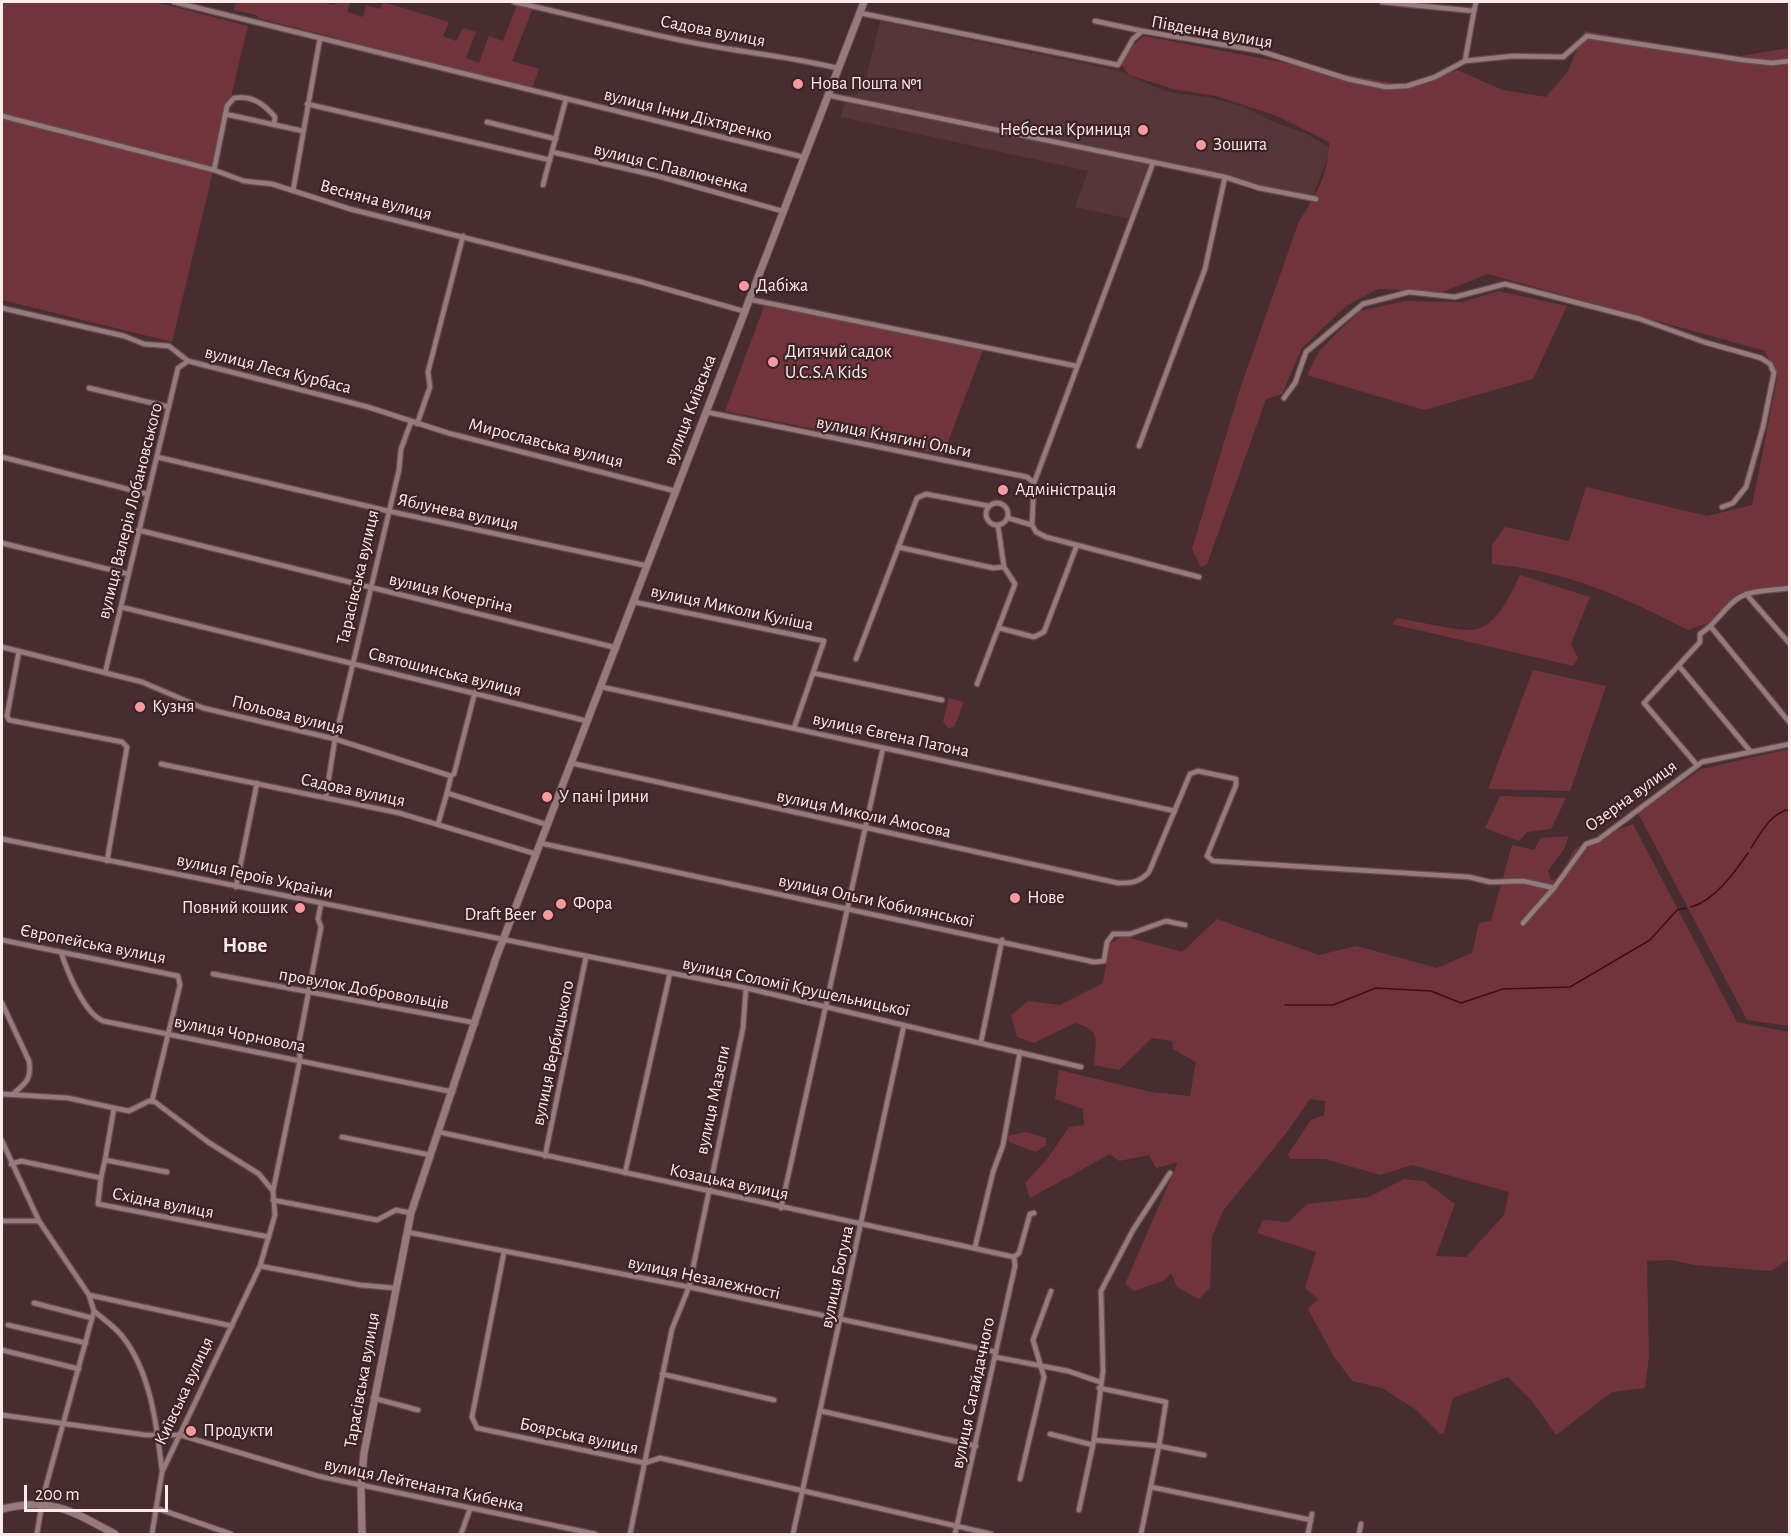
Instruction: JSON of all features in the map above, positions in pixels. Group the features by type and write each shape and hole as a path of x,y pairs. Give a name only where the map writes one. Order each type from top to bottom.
{"street":[{"name":"вулиця Інни Діхтяренко","path":"174,2 803,157"},
{"name":"Садова вулиця","path":"514,2 532,3 689,42 772,57 793,57 837,68"},
{"path":"837,68 864,2"},
{"path":"1382,2 1474,11"},
{"path":"1476,2 1465,61 1513,56 1563,57 1587,36 1715,56 1772,63 1790,61"},
{"name":"Південна вулиця","path":"860,13 1118,65 1133,39 1142,31 1260,51 1348,79 1386,87 1407,86 1435,77 1465,61"},
{"path":"1095,21 1142,31"},
{"path":"293,191 320,38"},
{"name":"вулиця Київська","path":"476,1023 503,940 617,648 837,68"},
{"path":"827,94 1225,177 1259,188 1316,199"},
{"path":"214,170 227,106 234,98 244,96 264,105 275,117 274,125"},
{"path":"543,185 566,99"},
{"path":"307,104 550,160"},
{"path":"225,114 303,131"},
{"name":"Весняна вулиця","path":"2,116 214,170 244,181 272,184 367,213 463,236 485,244 638,280 743,311"},
{"path":"487,122 556,139"},
{"name":"вулиця С.Павлюченка","path":"552,152 654,175 782,211"},
{"path":"1154,162 1034,483 1032,525 1036,532 1046,537 1199,577"},
{"path":"1139,446 1205,269 1225,177"},
{"path":"417,424 430,387 428,372 463,236"},
{"path":"1284,398 1295,383 1306,352 1363,304 1409,292 1455,297 1505,284 1640,319 1704,342 1761,358 1770,364 1774,373 1763,427 1746,487 1733,504 1722,507"},
{"path":"748,299 1076,366"},
{"name":"вулиця Леся Курбаса","path":"2,308 124,336 144,344 169,346 188,361 368,407 411,422"},
{"name":"вулиця Валерія Лобановського","path":"105,673 178,368 188,361"},
{"path":"90,388 169,407"},
{"name":"вулиця Княгині Ольги","path":"706,412 1027,477 1034,483"},
{"name":"Мирославська вулиця","path":"411,422 675,491"},
{"name":"Тарасівська вулиця","path":"326,796 335,739 372,588 401,450 411,422"},
{"path":"2,457 147,494"},
{"name":"Яблунева вулиця","path":"157,457 388,511 648,566"},
{"path":"856,659 916,500 921,495 989,506 996,503 1004,506 1008,518"},
{"path":"989,506 986,514 987,520 998,526"},
{"path":"1008,518 1032,525"},
{"path":"998,526 1008,518"},
{"path":"977,684 1015,584 1004,567 998,526"},
{"name":"вулиця Кочергіна","path":"138,530 617,648"},
{"path":"2,543 128,574"},
{"path":"999,628 1034,637 1044,632 1077,545"},
{"path":"898,547 993,568 1004,567"},
{"path":"1697,765 1644,703 1700,642 1700,634 1712,627 1732,605 1746,594 1790,588"},
{"path":"1746,594 1790,644"},
{"name":"вулиця Миколи Куліша","path":"634,602 824,641 813,674"},
{"name":"Святошинська вулиця","path":"121,607 588,721"},
{"path":"1712,627 1790,723"},
{"name":"Польова вулиця","path":"2,647 142,682 203,708 335,739 451,776"},
{"path":"19,651 9,720 122,742 127,747 107,861"},
{"path":"1679,666 1750,750"},
{"path":"794,728 813,674 942,700"},
{"name":"вулиця Євгена Патона","path":"602,687 1175,811"},
{"path":"438,824 451,776 454,774 475,692"},
{"name":"Озерна вулиця","path":"1522,923 1554,888 1586,844 1598,840 1697,765 1750,750 1790,744"},
{"path":"781,1208 883,748"},
{"name":"вулиця Миколи Амосова","path":"571,763 1118,883 1142,880 1149,872 1175,811"},
{"name":"Садова вулиця","path":"161,764 326,796 438,824 536,854"},
{"path":"1175,811 1190,774 1198,771 1236,779 1236,785 1207,856 1213,861 1469,877 1478,881 1523,881 1554,888"},
{"path":"236,887 257,783"},
{"path":"447,793 548,825"},
{"name":"вулиця Героїв України","path":"2,839 503,940"},
{"name":"вулиця Ольги Кобилянської","path":"540,843 1002,940 1094,962 1104,961 1107,942 1113,934 1130,934 1166,921 1185,925"},
{"name":"Київська вулиця","path":"152,1534 162,1472 260,1266 275,1215 273,1191 300,1060 299,1042 321,927 318,919 321,904"},
{"name":"Європейська вулиця","path":"2,940 178,976 180,985 168,1034"},
{"name":"вулиця Соломії Крушельницької","path":"503,940 746,988 1081,1067"},
{"path":"981,1042 1002,940"},
{"name":"вулиця Чорновола","path":"61,952 65,967 96,1018 453,1092"},
{"name":"вулиця Вербицького","path":"545,1156 586,957"},
{"name":"провулок Добровольців","path":"213,974 476,1023"},
{"path":"625,1173 670,974"},
{"name":"вулиця Мазепи","path":"630,1534 672,1329 689,1287 743,1028 746,988"},
{"path":"2,1004 29,1061 31,1071 29,1080 13,1094"},
{"name":"Тарасівська вулиця","path":"362,1534 361,1486 373,1398 394,1288 411,1213 476,1023"},
{"name":"вулиця Богуна","path":"793,1534 842,1320 904,1025"},
{"path":"152,1101 168,1034"},
{"path":"975,1247 993,1172 1003,1145 1020,1052"},
{"path":"2,1094 68,1098 129,1111 152,1101"},
{"path":"152,1101 208,1142 259,1174 273,1191"},
{"path":"101,1178 114,1108"},
{"name":"Козацька вулиця","path":"439,1132 1014,1257"},
{"path":"342,1137 430,1155"},
{"path":"2,1141 39,1221 89,1295 94,1311 121,1335 131,1351 152,1408 162,1472"},
{"path":"105,1160 167,1172"},
{"name":"Східна вулиця","path":"11,1164 21,1161 101,1178 98,1204 269,1237"},
{"path":"1079,1509 1094,1442 1103,1371 1101,1291 1133,1230 1170,1173"},
{"path":"273,1200 377,1220 396,1210 411,1213"},
{"name":"вулиця Сагайдачного","path":"955,1534 1015,1266 1014,1257 1019,1253 1030,1215 1034,1213"},
{"path":"2,1221 39,1221"},
{"name":"вулиця Незалежності","path":"407,1232 689,1287 1042,1366 1100,1385 1166,1402 1159,1446"},
{"name":"Боярська вулиця","path":"504,1252 472,1417 474,1423 483,1430 645,1463 660,1458 802,1493 991,1534"},
{"path":"260,1266 360,1285 394,1288"},
{"path":"1020,1479 1044,1377 1034,1340 1051,1291"},
{"path":"89,1295 232,1326"},
{"path":"34,1303 92,1318"},
{"path":"35,1534 94,1311"},
{"path":"8,1325 86,1343"},
{"path":"2,1350 79,1369"},
{"path":"662,1374 774,1400"},
{"path":"373,1398 418,1410"},
{"path":"821,1411 976,1446"},
{"name":"вулиця Лейтенанта Кибенка","path":"2,1415 64,1425 158,1435 180,1435 361,1486 595,1534"},
{"path":"1050,1434 1094,1442 1159,1446 1204,1455"},
{"path":"1141,1534 1159,1446"},
{"path":"1151,1487 1312,1517 1308,1534"},
{"path":"2,1509 42,1504 62,1508 115,1534"},
{"path":"156,1508 231,1534"},
{"path":"461,1534 470,1509"},
{"path":"1359,1534 1361,1524"}],"shaded area":[{"path":"2,2 155,2 248,26 172,342 2,300"},
{"path":"236,2 321,2 334,5 336,2 350,2 347,12 363,17 366,5 380,9 383,2 449,22 443,36 456,41 463,28 476,32 466,58 479,63 489,36 503,41 517,5 533,8 512,61 539,69 532,88 258,18 256,15 234,10"},
{"path":"880,21 1120,71 1162,90 1209,97 1242,106 1271,121 1305,133 1331,149 1313,196 1258,186 1255,189 1148,164 1130,219 1075,207 1088,171 841,117 846,95 857,95 858,89 863,91"},
{"path":"1585,31 1735,57 1789,48 1789,589 1740,593 1713,621 1688,630 1617,596 1570,579 1519,567 1492,564 1492,545 1505,527 1569,541 1586,487 1707,516 1752,505 1778,375 1765,351 1488,274 1442,292 1378,289 1346,306 1302,348 1282,394 1266,399 1207,564 1201,567 1192,549 1240,389 1299,221 1316,194 1324,174 1329,142 1277,116 1216,96 1173,89 1129,75 1121,64 1131,47 1144,36 1407,86 1428,82 1457,70 1503,90 1546,97 1568,71"},
{"path":"1498,291 1567,306 1533,379 1424,410 1307,375 1319,351 1359,311 1405,301 1463,302"},
{"path":"765,304 983,350 943,455 725,411"},
{"path":"1520,575 1590,597 1571,644 1578,658 1573,666 1392,624 1397,618 1456,629 1481,628 1502,609"},
{"path":"1533,670 1606,686 1570,791 1488,789"},
{"path":"949,698 964,702 954,727 948,728 943,721"},
{"path":"1790,749 1789,1026 1747,1020 1638,813 1701,769"},
{"path":"1500,796 1566,798 1551,829 1527,832 1519,841 1485,828"},
{"path":"1633,824 1737,1022 1789,1032 1789,1259 1771,1271 1695,1265 1671,1260 1647,1261 1649,1357 1645,1388 1612,1392 1556,1435 1532,1401 1508,1377 1453,1398 1444,1433 1440,1434 1415,1409 1382,1388 1352,1381 1333,1355 1308,1309 1318,1299 1305,1288 1316,1252 1257,1233 1263,1220 1288,1222 1307,1204 1369,1197 1404,1179 1424,1181 1455,1204 1436,1256 1466,1257 1504,1215 1509,1192 1412,1165 1380,1175 1325,1159 1290,1159 1288,1154 1311,1120 1324,1115 1325,1101 1310,1099 1287,1132 1223,1211 1212,1237 1210,1288 1199,1299 1177,1287 1171,1273 1163,1281 1134,1291 1125,1284 1178,1162 1156,1168 1149,1155 1119,1161 1110,1154 1030,1198 1025,1183 1048,1158 1069,1127 1084,1125 1083,1109 1055,1099 1059,1070 1151,1092 1190,1096 1196,1062 1173,1049 1172,1041 1152,1038 1119,1070 1094,1065 1096,1043 1094,1033 1075,1023 1034,1043 1017,1037 1011,1015 1028,1001 1060,1005 1103,983 1109,945 1123,936 1182,952 1217,919 1319,955 1357,946 1437,968 1472,953 1479,923 1491,921 1512,845 1534,850 1541,838 1569,836 1564,849 1548,871 1551,880 1560,879 1573,851 1584,843"},
{"path":"1026,1132 1046,1138 1046,1145 1036,1152 1009,1142 1008,1136"}],"waterway":[{"path":"1751,848 1771,820 1776,815 1790,809"},
{"path":"1691,907 1700,904 1716,892 1748,853"},
{"path":"1285,1005 1333,1005 1376,988 1431,991 1461,1003 1503,989 1570,987 1650,940 1677,910 1686,908"}],"place":[{"name":"Нова Пошта №1","path":"798,84"},
{"name":"Небесна Криниця","path":"1143,130"},
{"name":"Зошита","path":"1201,145"},
{"name":"Дабіжа","path":"744,286"},
{"name":"Дитячий садок U.C.S.A Kids","path":"773,362"},
{"name":"Адміністрація","path":"1003,490"},
{"name":"Кузня","path":"140,707"},
{"name":"У пані Ірини","path":"547,797"},
{"name":"Нове","path":"1015,898"},
{"name":"Фора","path":"561,904"},
{"name":"Повний кошик","path":"300,908"},
{"name":"Draft Beer","path":"548,915"},
{"name":"Продукти","path":"191,1431"}],"district":[{"name":"Нове","path":"245,946"}]}
